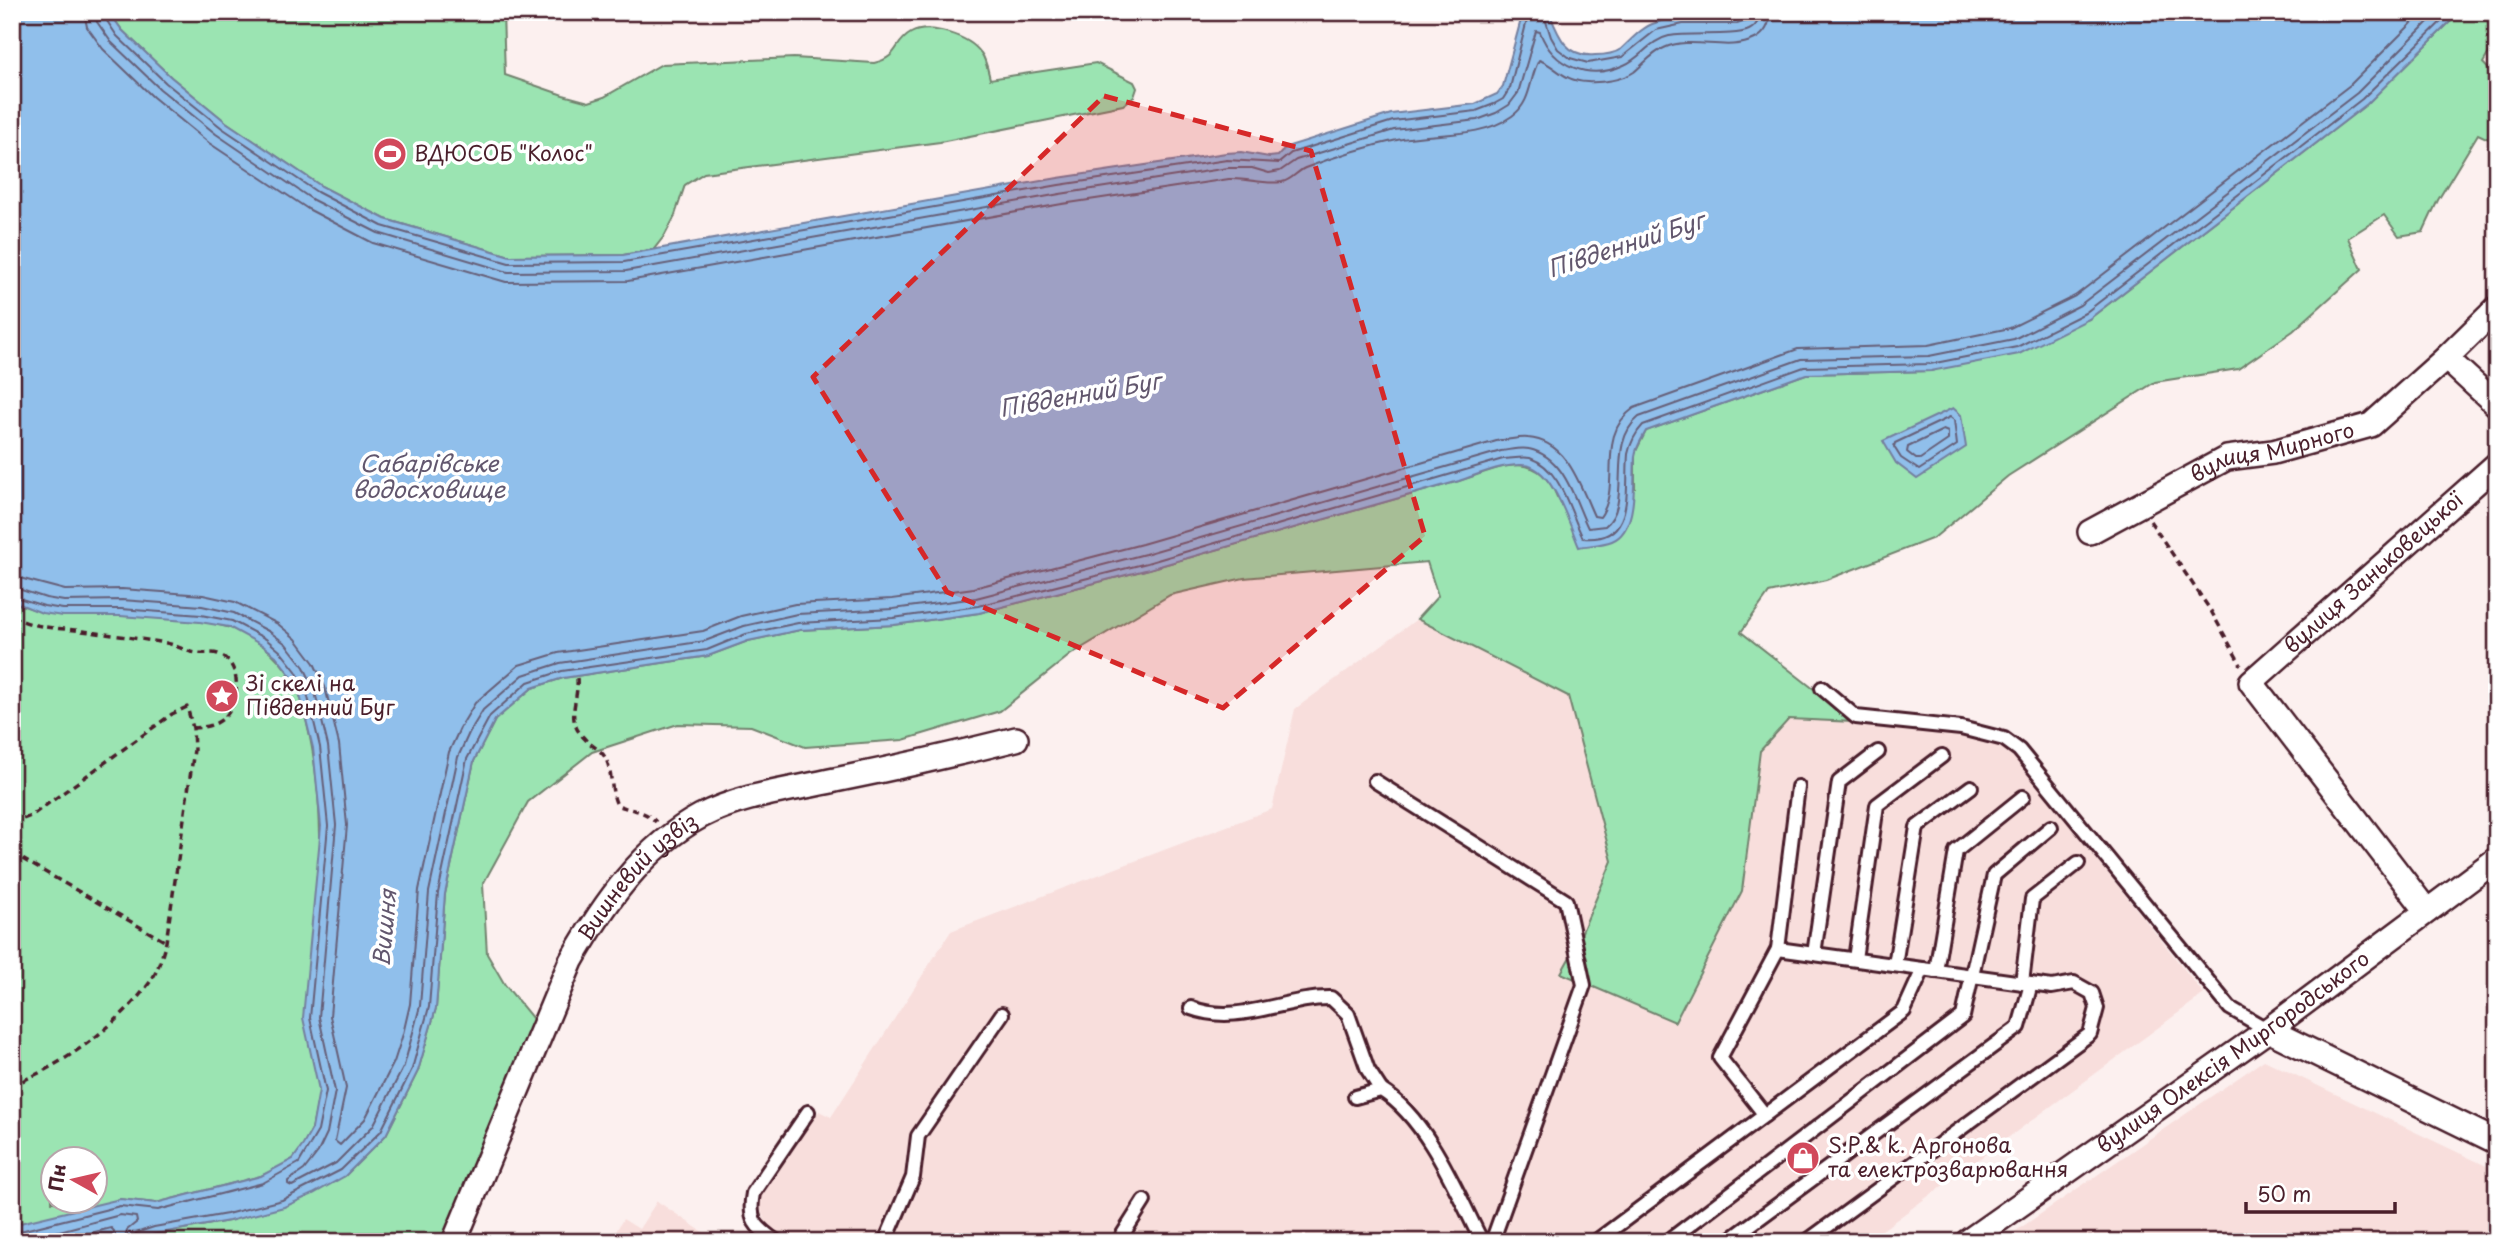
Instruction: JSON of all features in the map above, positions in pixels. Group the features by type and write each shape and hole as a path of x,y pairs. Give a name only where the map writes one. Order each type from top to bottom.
{"street":[{"name":"вулиця Мирного","path":"2090,532 2227,458 2273,452 2371,425 2497,308"},
{"path":"2446,358 2497,405"},
{"name":"вулиця Заньковецької","path":"2251,682 2497,464"},
{"path":"2251,682 2427,911"},
{"name":"Вишневий узвіз","path":"454,1242 572,961 590,928 612,898 659,845 702,816 746,800 1016,739"},
{"name":"вулиця Олексія Миргородського","path":"1967,1242 2267,1030 2497,859"},
{"path":"2267,1030 2497,1142"}],"lane":[{"path":"1822,688 1856,717 1961,728 2004,739 2019,750 2230,1008 2267,1030"},
{"path":"1814,954 1839,782 1878,752"},
{"path":"1855,959 1877,805 1942,756"},
{"path":"1375,780 1566,901 1584,985 1492,1242"},
{"path":"1895,965 1917,827 1971,787"},
{"path":"1765,1115 1720,1058 1778,949 1798,788"},
{"path":"1595,1242 1904,1011 1930,970 1956,850 2023,797"},
{"path":"1667,1242 1963,1016 1994,875 2051,827"},
{"path":"1727,1242 2019,1027 2026,983 2032,900 2078,863"},
{"path":"1778,949 2052,987 2074,983 2092,993 2097,1008 2090,1034 1806,1242"},
{"path":"1191,1008 1216,1013 1257,1012 1301,1001 1331,998 1348,1014 1368,1070 1381,1090 1397,1100 1438,1153 1482,1242"},
{"path":"885,1242 913,1177 918,1136 1002,1014"},
{"path":"1355,1097 1381,1090"},
{"path":"777,1242 763,1233 752,1218 753,1193 808,1112"},
{"path":"1118,1242 1144,1201"}],"path":[{"path":"2139,505 2211,611 2251,682"},
{"path":"12,617 41,626 169,643 195,653 219,654 234,674 238,691 234,704 226,717 216,724 193,728"},
{"path":"577,678 578,692 573,725 583,738 605,756 617,805 645,812 650,816"},
{"path":"12,823 31,816 179,710 187,707 193,728 194,750 166,942 160,963 151,982 88,1044 42,1073 12,1085"},
{"path":"12,853 166,942"}],"highlighted area":[{"path":"1104,96 1311,151 1425,536 1223,708 947,592 813,377"}],"shaded area":[{"path":"1417,619 1568,696 1612,861 1562,973 1676,1022 1742,891 1760,751 1789,719 1856,722 1974,737 2009,749 2204,994 1866,1242 789,1242 768,1228 760,1208 760,1195 819,1111 831,1117 951,931 1272,809 1295,709"},
{"path":"2264,1060 2497,1171 2497,1242 2000,1242"},
{"path":"657,1201 718,1242 610,1242 623,1219 639,1229"}],"green space":[{"path":"109,12 503,12 505,75 589,102 604,97 662,64 794,58 874,63 888,57 905,37 919,30 938,30 968,41 984,58 990,79 1096,63 1134,82 1137,88 1134,97 1123,105 940,142 704,173 685,185 674,218 654,249 623,255 510,256 385,219 321,186 226,122 171,77 122,30"},
{"path":"2460,12 2497,12 2497,47 2490,51 2483,63 2497,78 2497,143 2478,134 2438,200 2423,232 2399,236 2384,215 2348,238 2362,269 2293,331 2238,369 2155,382 2008,476 1934,538 1826,580 1769,593 1741,632 1856,722 1789,719 1760,751 1742,891 1675,1022 1561,973 1576,946 1612,861 1568,696 1417,619 1438,596 1427,562 1244,578 1170,595 1070,655 1000,711 903,740 805,747 751,726 678,724 592,752 528,802 483,884 487,954 505,985 542,1030 454,1242 130,1242 155,1234 229,1221 345,1176 386,1135 418,1071 436,1008 445,894 474,761 495,720 532,688 563,678 708,656 748,641 800,630 894,625 979,613 1149,569 1501,467 1527,466 1539,471 1549,481 1557,497 1635,488 1635,453 1646,431 1806,374 1931,371 2089,319 2367,104"},
{"path":"12,601 53,614 175,618 227,627 250,637 279,661 294,682 304,708 315,768 320,855 320,1090 312,1129 304,1145 293,1159 261,1176 156,1203 119,1199 108,1203 108,1146 38,1146 38,1216 77,1216 12,1242"}],"water":[{"name":"Сабарівське водосховище","path":"12,12 109,12 122,30 171,77 226,122 321,186 385,219 510,256 623,255 1058,178 1226,153 1278,156 1286,147 1391,114 1475,104 1497,94 1503,86 1523,12 1549,12 1560,37 1570,49 1585,55 1595,55 1618,51 1646,27 1667,19 1756,12 2460,12 2367,104 2089,319 2019,354 1931,371 1806,374 1646,431 1636,453 1631,515 1621,535 1612,541 1579,547 1558,497 1543,475 1523,465 1507,466 1149,569 979,613 894,625 800,630 748,641 708,656 563,678 532,688 495,720 474,761 445,894 436,1008 418,1071 386,1135 345,1176 313,1194 284,1207 229,1221 155,1234 130,1242 12,1242 12,1228 20,1223 49,1216 108,1216 108,1202 120,1199 156,1203 261,1176 293,1159 312,1129 319,1090 303,1018 321,826 313,748 300,695 291,676 276,656 229,627 120,616 63,616 42,613 12,601"},
{"path":"1953,408 1961,415 1966,447 1917,479 1896,463 1883,441"}],"place":[{"name":"ВДЮСОБ \"Колос\"","path":"390,154"},
{"name":"Зі скелі на Південний Буг","path":"222,696"},
{"name":"S.P.& k. Аргонова та електрозварювання","path":"1803,1158"}],"water label":[{"name":"Південний Буг","path":"1626,245"},
{"name":"Південний Буг","path":"1080,395"},
{"name":"Вишня","path":"385,928"}]}
